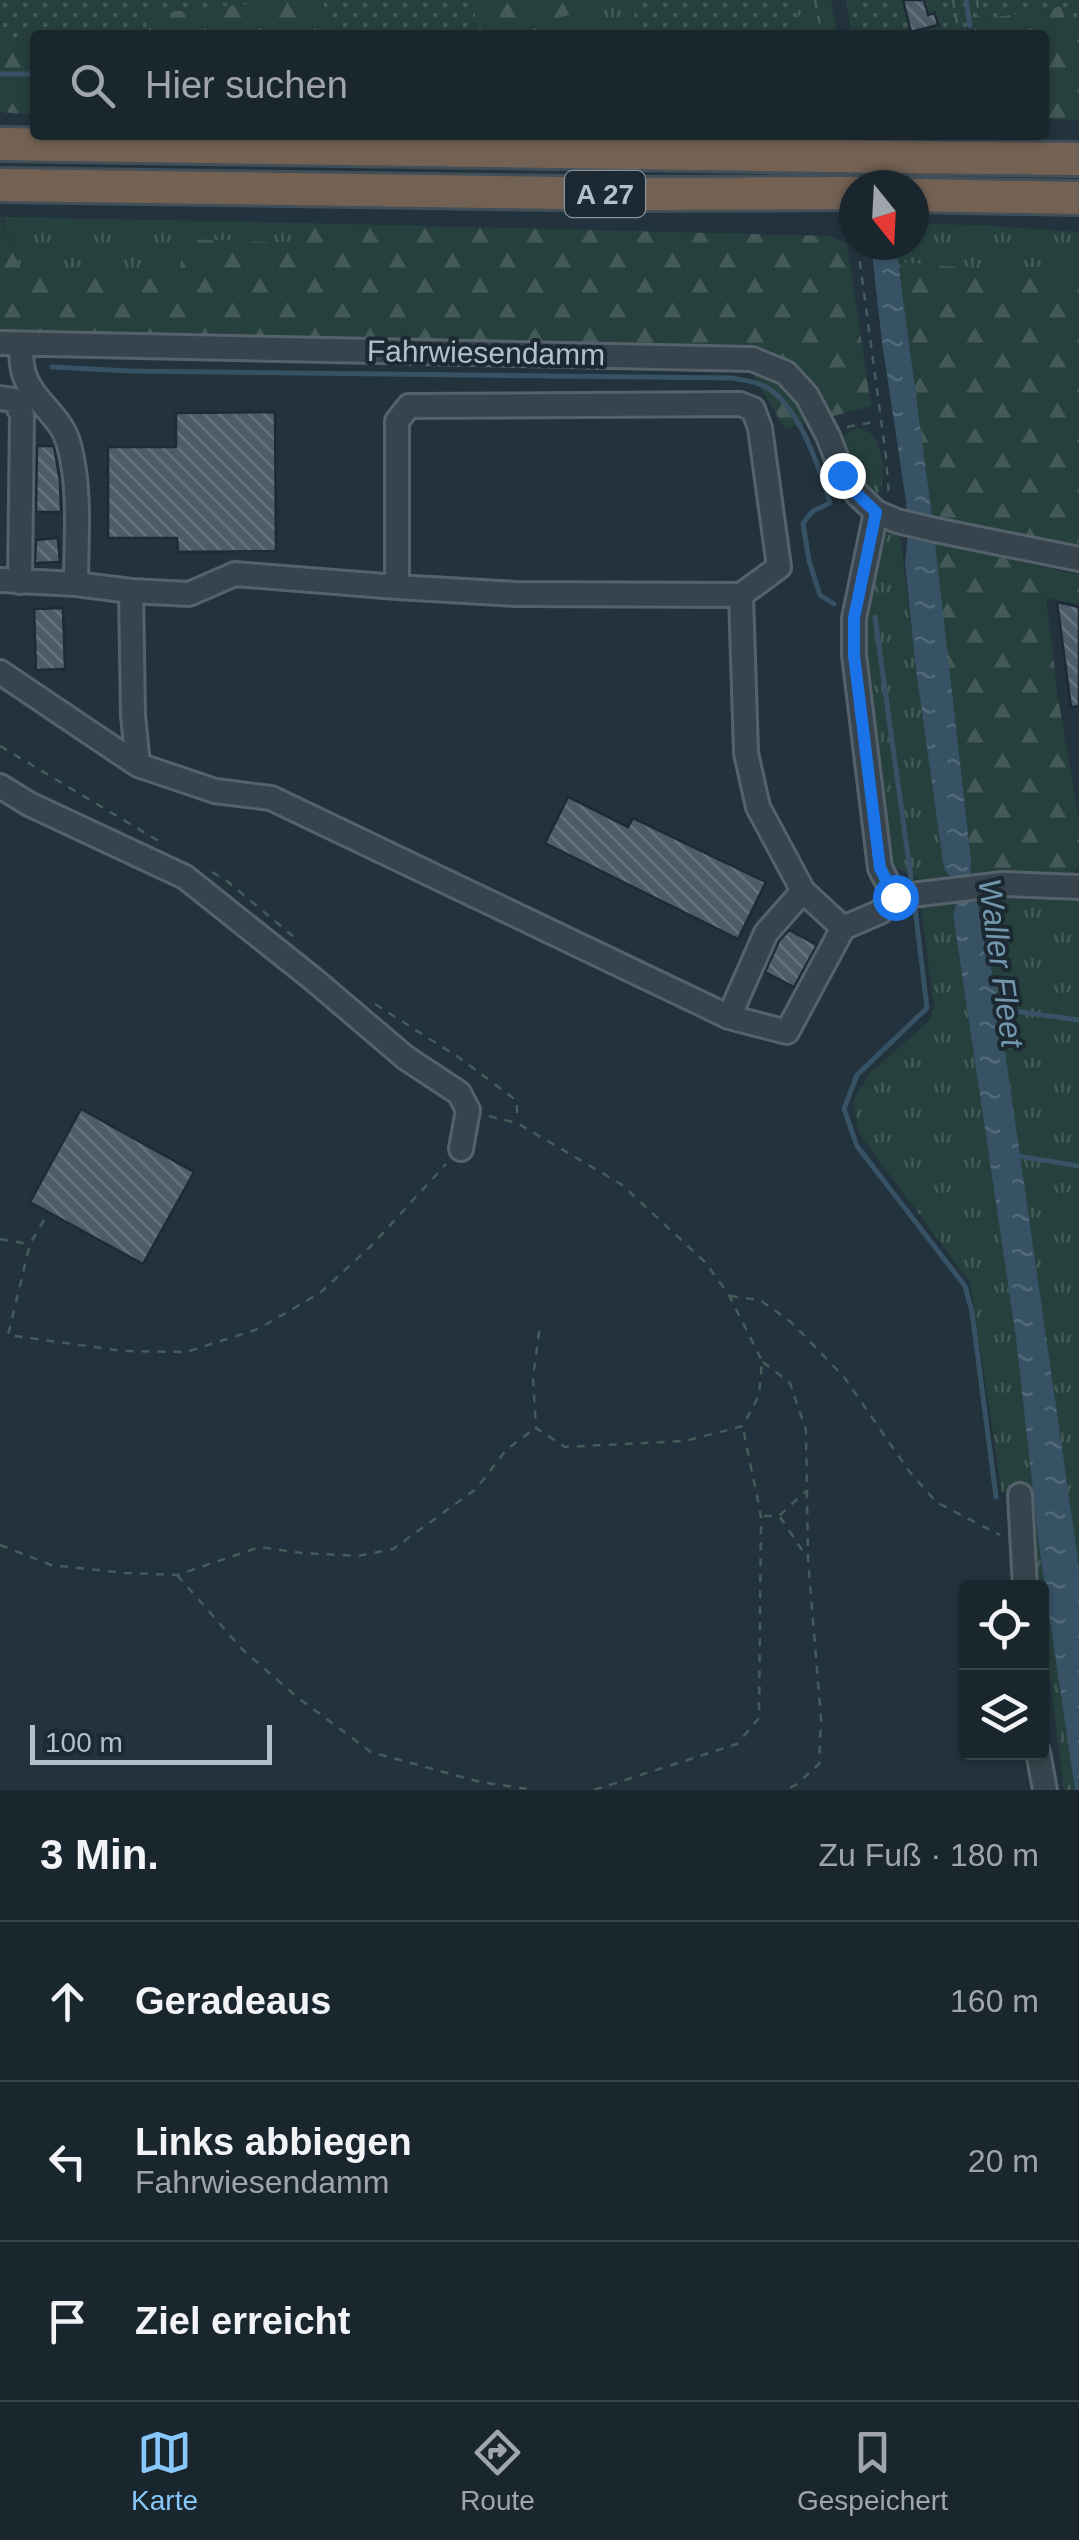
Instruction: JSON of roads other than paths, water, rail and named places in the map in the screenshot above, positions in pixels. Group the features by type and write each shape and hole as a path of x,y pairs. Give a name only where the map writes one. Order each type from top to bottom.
{"highway":[{"name":"A 27","path":"0,144 1079,159"},
{"name":"A 27","path":"0,185 839,193"},
{"path":"929,194 1079,198"},
{"path":"994,196 1079,222"}],"street":[{"name":"Fahrwiesendamm","path":"10,344 752,359 786,373 807,396 842,475 858,495 888,517"},
{"path":"10,344 31,388 58,419 69,443 76,488 76,584"},
{"path":"0,398 14,400 22,414 10,581 189,594 234,574 397,587 516,594 741,595 779,567 760,428 753,409 740,404 409,406 397,421 397,587"},
{"path":"895,897 880,868 854,655 854,618 888,517 1079,558"},
{"path":"131,591 138,765"},
{"path":"741,595 746,753 758,807 803,891 843,928"},
{"path":"0,672 138,765 215,790 271,798 729,1016 788,1032 843,928 880,912 895,897 1004,884 1079,887"},
{"path":"0,786 184,877 406,1058 459,1093 468,1110 461,1149"},
{"path":"729,1016 766,933 803,891"},
{"path":"1020,1495 1025,1580"},
{"path":"1039,1760 1045,1790"}],"water":[{"path":"873,260 898,260 932,516 972,885 999,1009 1077,1553 1079,1790 1075,1790 1049,1614 1049,1580 1044,1580 1039,1546 1016,1338 953,914 956,890 944,869 915,662 905,563 906,501"}],"waterway":[{"path":"966,0 970,26"},
{"path":"0,74 30,74"},
{"path":"52,367 732,378 757,383 788,407 820,472 830,503 813,511 803,523 820,595 834,604"},
{"path":"875,617 911,878"},
{"path":"915,908 927,1008 857,1075 844,1109 857,1146 965,1286 972,1312 996,1497"},
{"name":"Waller Fleet","path":"993,1008 1079,1020"},
{"path":"1018,1156 1079,1166"}]}
